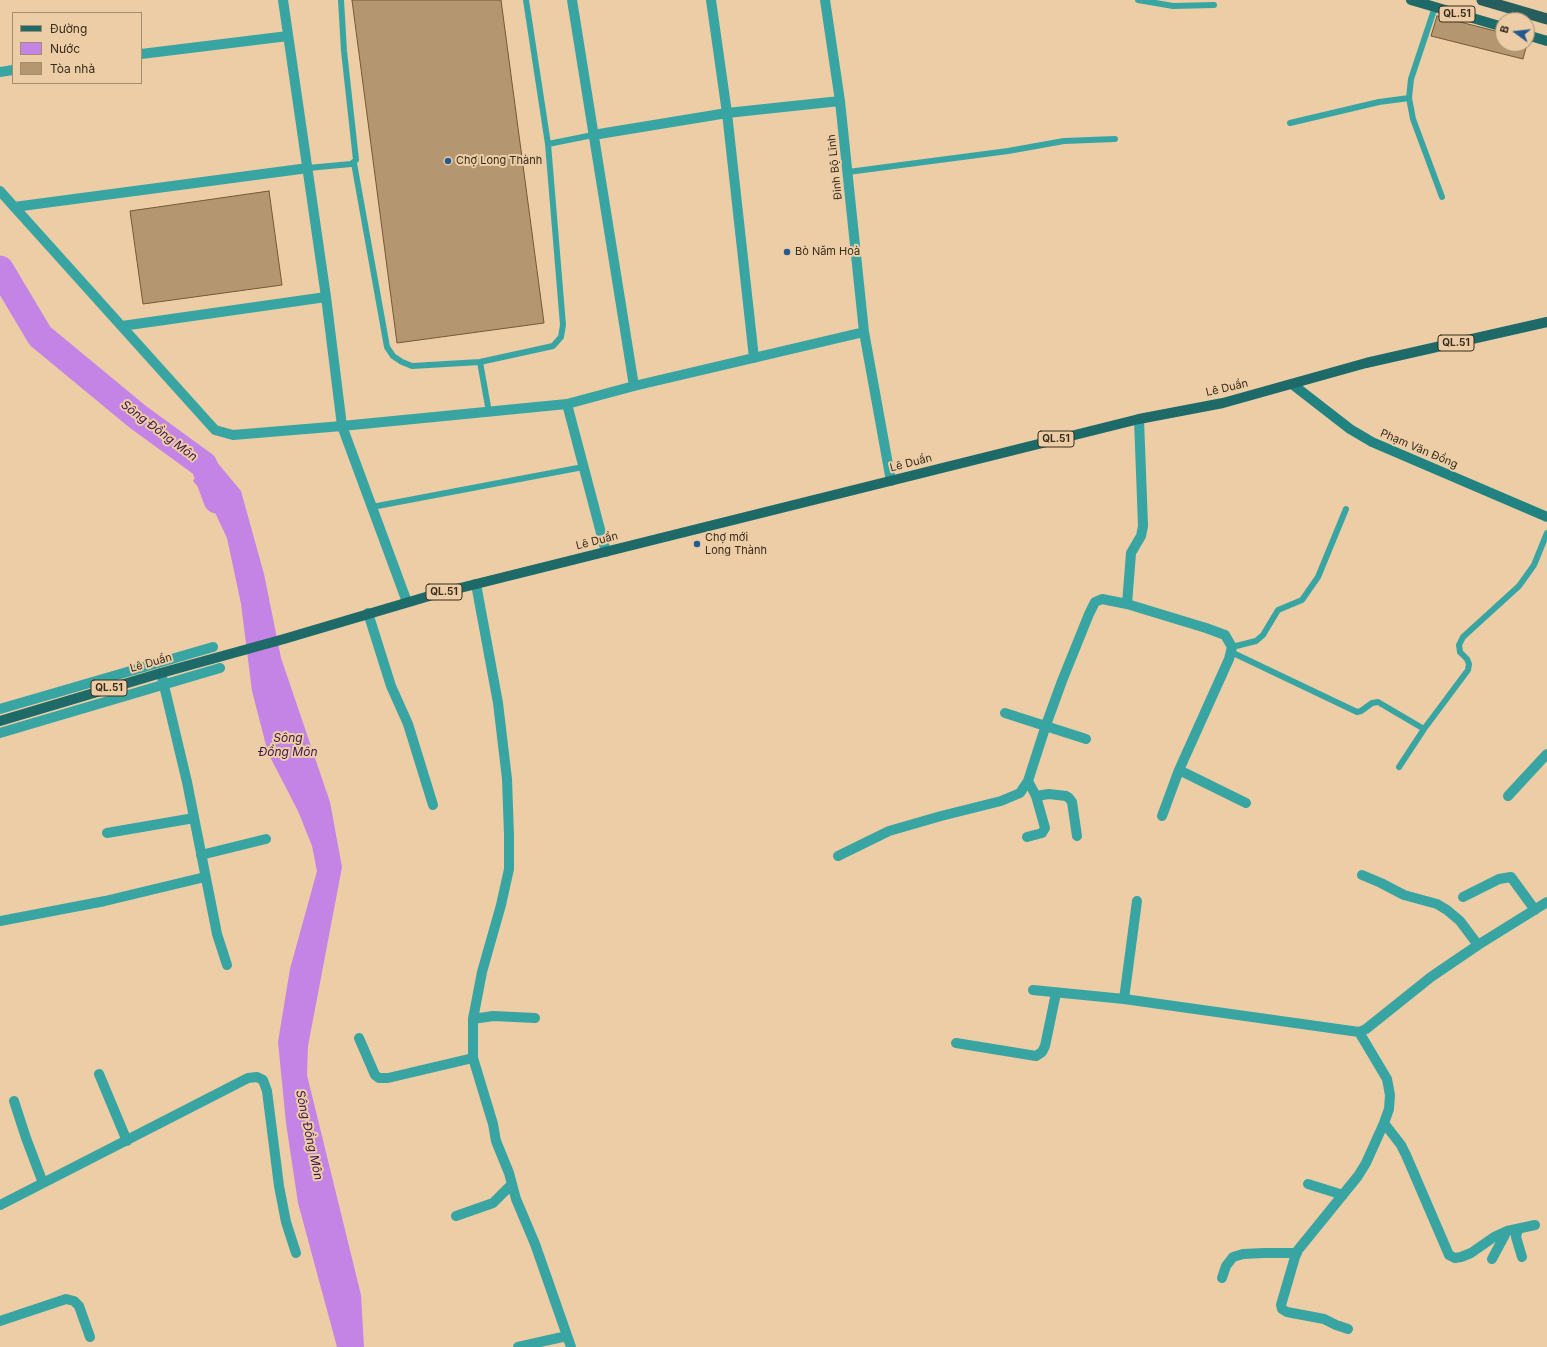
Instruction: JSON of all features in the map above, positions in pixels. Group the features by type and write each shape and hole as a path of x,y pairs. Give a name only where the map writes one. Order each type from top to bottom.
{"highway":[{"name":"QL.51","path":"1482,0 1547,19"}],"main road":[{"name":"QL.51","path":"1411,0 1495,26"},
{"path":"1535,37 1547,41"},
{"name":"Lê Duẩn","path":"0,721 161,673 284,639 368,613 476,584 1139,419 1223,403 1366,364 1547,322"},
{"name":"Phạm Văn Đồng","path":"1292,384 1350,429 1372,442 1547,517"}],"street":[{"path":"283,0 308,168 342,426 407,602"},
{"path":"572,0 634,386"},
{"path":"711,0 727,112 754,358"},
{"name":"Đinh Bộ Lĩnh","path":"825,0 840,100 864,332 891,481"},
{"path":"142,54 288,36"},
{"path":"0,72 12,70"},
{"path":"593,135 727,112 840,100"},
{"path":"14,207 308,168"},
{"path":"0,191 215,430 233,434 342,426 567,404 634,386 864,332"},
{"path":"122,326 326,298"},
{"path":"567,404 606,552"},
{"path":"1127,604 1131,553 1141,536 1142,526 1139,419"},
{"path":"476,584 498,703 507,779 509,869 501,905 482,972 473,1019 473,1058 493,1124 496,1141 516,1199 535,1244 571,1347"},
{"path":"838,856 889,831 1001,801 1020,793 1028,781 1046,725 1088,614 1095,602 1102,599 1127,604 1225,635 1231,650 1229,659 1179,770 1162,816"},
{"path":"368,613 389,680 408,724 433,805"},
{"path":"0,709 214,647"},
{"path":"0,733 220,668"},
{"path":"161,673 194,818 217,934 227,965"},
{"path":"1005,713 1086,739"},
{"path":"1508,796 1547,754"},
{"path":"1179,770 1246,803"},
{"path":"1027,837 1042,832 1045,828 1036,796 1028,781"},
{"path":"1036,796 1060,794 1069,798 1072,802 1077,836"},
{"path":"108,833 194,818"},
{"path":"201,855 266,839"},
{"path":"1362,875 1404,895 1437,904 1447,910 1460,921 1478,945"},
{"path":"0,921 105,901 205,877"},
{"path":"1463,897 1499,879 1511,877 1535,910"},
{"path":"1124,999 1137,901"},
{"path":"1033,990 1124,999 1359,1032 1366,1029 1430,977 1547,902"},
{"path":"956,1043 1036,1056 1042,1052 1045,1046 1056,993"},
{"path":"473,1019 493,1016 535,1018"},
{"path":"1348,1329 1324,1320 1287,1312 1282,1309 1281,1305 1297,1253 1358,1176 1366,1162 1389,1109 1390,1095 1387,1079 1359,1032"},
{"path":"359,1038 375,1075 379,1078 388,1078 473,1058"},
{"path":"99,1074 126,1141"},
{"path":"0,1205 248,1078 257,1077 263,1080 267,1091 275,1164 286,1222 296,1252"},
{"path":"14,1101 26,1138 44,1183"},
{"path":"1384,1123 1401,1145 1406,1155 1449,1255 1455,1258 1471,1253 1494,1236 1507,1231 1535,1225"},
{"path":"456,1216 492,1203 512,1184"},
{"path":"1308,1184 1343,1194"},
{"path":"1518,1229 1516,1237 1522,1257"},
{"path":"1492,1259 1507,1231"},
{"path":"1222,1278 1226,1266 1233,1257 1243,1254 1257,1253 1297,1253"},
{"path":"0,1321 66,1299 74,1301 79,1306 90,1337"},
{"path":"518,1347 566,1336"}],"lane":[{"path":"341,0 344,51 356,160 354,163 387,347 393,356 412,366 480,362 553,346 561,337 563,324 548,144 526,0"},
{"path":"1138,0 1173,6 1214,4"},
{"path":"1435,7 1411,79 1409,98 1413,119 1442,197"},
{"path":"1290,123 1379,102 1409,98"},
{"path":"548,144 593,135"},
{"path":"848,172 1008,151 1064,141 1115,139"},
{"path":"308,168 354,163"},
{"path":"480,362 489,412"},
{"path":"372,507 583,467"},
{"path":"1231,650 1256,641 1263,635 1278,610 1302,600 1318,577 1346,509"},
{"path":"1398,767 1468,670 1469,664 1467,659 1460,652 1459,645 1463,637 1519,586 1534,565 1547,533"},
{"path":"1231,650 1357,712 1361,711 1372,703 1378,702 1424,729"}],"water":[{"name":"Sông Đồng Môn","path":"211,455 241,491 264,574 281,658 330,802 342,867 308,1046 307,1075 361,1295 364,1347 337,1347 298,1203 286,1123 278,1042 290,969 317,871 312,846 298,811 268,753 252,691 241,604 227,538 209,500 193,481"}],"building":[{"name":"Chợ Long Thành","path":"352,0 501,0 544,323 397,343"},
{"path":"1437,16 1495,31 1495,52 1431,36"},
{"path":"1495,52 1525,52 1523,59"},
{"path":"269,191 282,285 143,304 130,211"}],"waterway":[{"name":"Sông Đồng Môn","path":"0,269 40,336 138,417 204,465 217,500"}],"place":[{"name":"Chợ Long Thành","path":"448,161"},
{"name":"Bò Năm Hoà","path":"787,252"},
{"name":"Chợ mới Long Thành","path":"697,544"}]}
